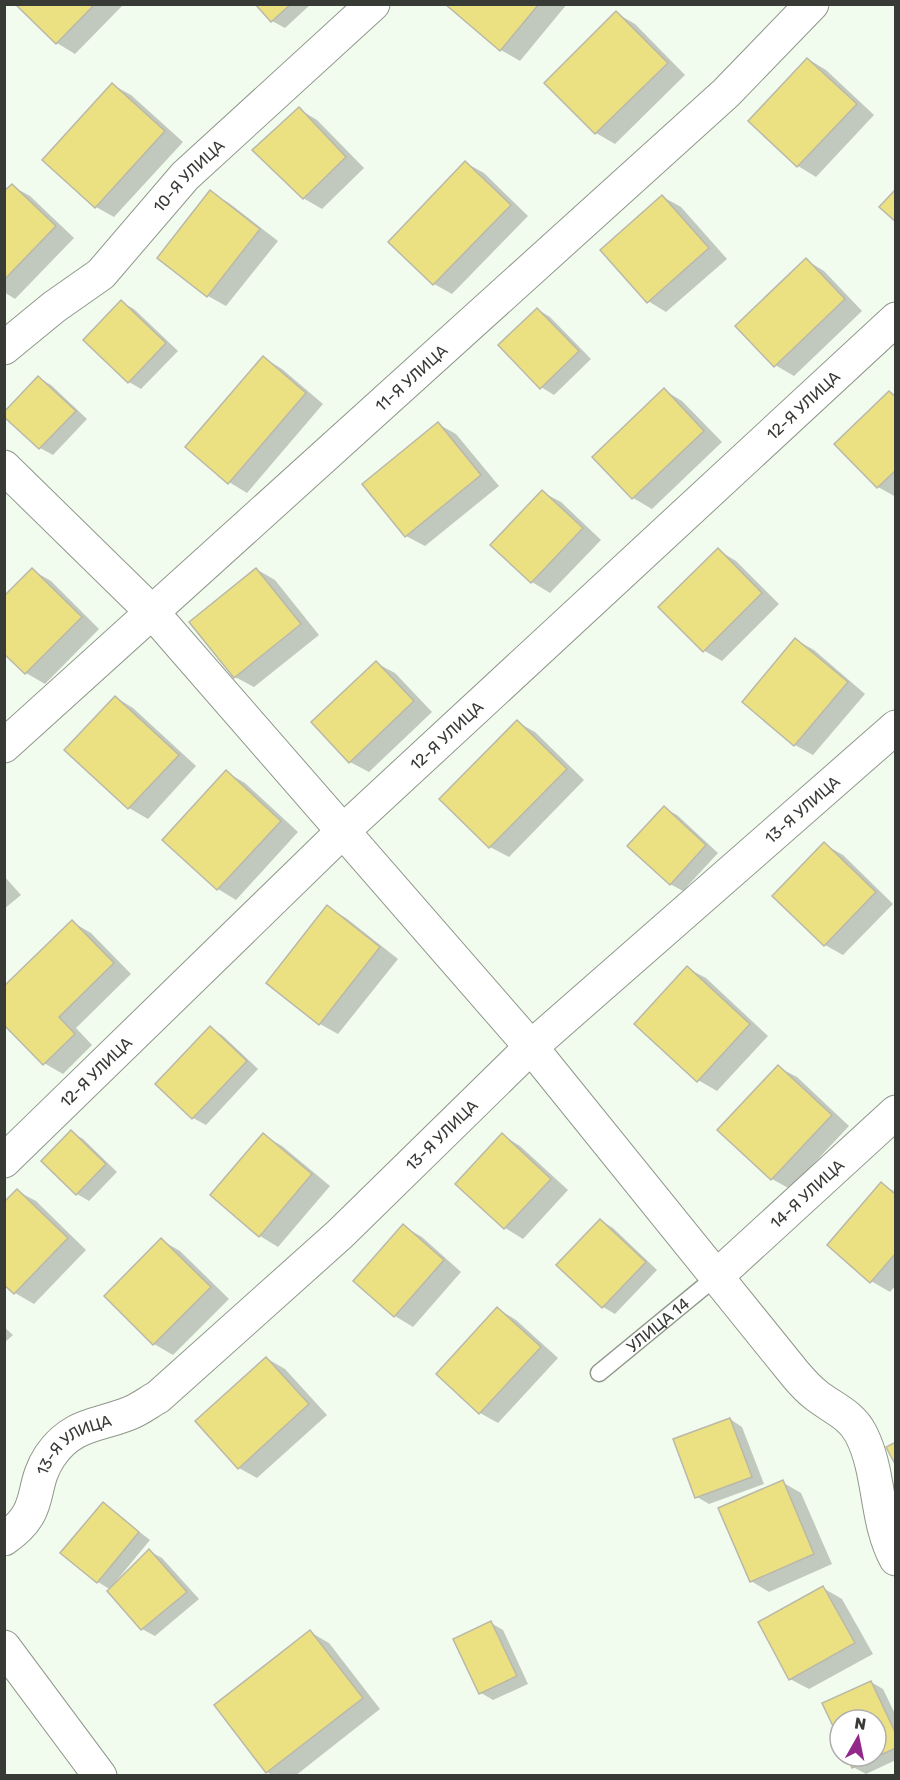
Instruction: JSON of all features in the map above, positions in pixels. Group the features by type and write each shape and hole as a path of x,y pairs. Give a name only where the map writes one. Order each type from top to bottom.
{"street":[{"name":"10-Я УЛИЦА","path":"4,348 54,307 101,274 185,176 373,4"},
{"name":"11-Я УЛИЦА","path":"4,746 726,93 812,4"},
{"name":"12-Я УЛИЦА","path":"4,1161 342,832 896,319"},
{"path":"4,468 152,612 531,1047 795,1375 816,1395 848,1416 861,1433 874,1470 888,1545 896,1559"},
{"name":"13-Я УЛИЦА","path":"4,1539 22,1527 33,1507 50,1456 66,1440 88,1424 130,1413 158,1397 340,1234 531,1047 896,727"},
{"name":"14-Я УЛИЦА","path":"717,1276 896,1112"},
{"path":"4,1647 100,1776"}],"lane":[{"name":"УЛИЦА 14","path":"599,1373 717,1276"}],"building":[{"path":"15,4 95,4 56,44"},
{"path":"255,4 291,4 271,22"},
{"path":"445,4 539,4 500,51"},
{"path":"616,11 668,63 595,134 544,83"},
{"path":"807,58 857,104 797,167 748,121"},
{"path":"112,83 165,131 95,208 42,160"},
{"path":"299,107 346,157 303,199 252,150"},
{"path":"465,161 511,205 433,285 388,242"},
{"path":"12,184 56,226 4,280 4,191"},
{"path":"896,189 896,222 879,207"},
{"path":"210,190 260,229 207,297 157,258"},
{"path":"662,195 709,248 647,303 600,250"},
{"path":"806,258 845,299 774,367 735,326"},
{"path":"121,300 166,343 128,383 83,340"},
{"path":"537,308 579,351 540,389 498,345"},
{"path":"263,356 306,393 228,484 185,447"},
{"path":"38,376 76,411 39,449 4,417 4,412"},
{"path":"664,388 704,431 632,499 592,457"},
{"path":"889,391 896,397 896,470 877,488 834,444"},
{"path":"438,422 481,475 405,537 362,484"},
{"path":"542,490 583,528 531,583 490,545"},
{"path":"718,548 762,593 703,652 658,607"},
{"path":"32,568 82,617 25,674 4,654 4,596"},
{"path":"256,568 301,624 234,678 189,622"},
{"path":"795,638 848,682 794,746 742,702"},
{"path":"376,661 414,701 349,763 311,722"},
{"path":"115,696 179,755 128,809 64,750"},
{"path":"517,720 567,769 489,848 439,799"},
{"path":"226,770 281,821 217,890 162,840"},
{"path":"664,806 706,845 670,885 627,846"},
{"path":"824,842 876,892 824,946 772,896"},
{"path":"327,905 380,947 319,1025 266,983"},
{"path":"72,920 114,963 59,1017 75,1034 43,1065 4,1025 4,986"},
{"path":"687,966 750,1024 697,1082 634,1024"},
{"path":"210,1026 247,1061 192,1119 155,1084"},
{"path":"778,1065 832,1115 771,1180 717,1130"},
{"path":"71,1130 106,1164 76,1195 41,1161"},
{"path":"263,1133 312,1174 259,1237 210,1195"},
{"path":"502,1133 551,1179 504,1229 455,1184"},
{"path":"881,1182 896,1195 896,1253 870,1283 827,1245"},
{"path":"17,1189 68,1238 14,1294 4,1285 4,1202"},
{"path":"600,1219 646,1262 602,1308 556,1265"},
{"path":"403,1224 444,1260 394,1317 353,1281"},
{"path":"161,1238 211,1287 153,1345 104,1296"},
{"path":"497,1307 541,1347 479,1414 436,1374"},
{"path":"266,1357 309,1404 238,1469 195,1421"},
{"path":"730,1418 752,1477 695,1498 673,1439"},
{"path":"896,1442 896,1466 886,1447"},
{"path":"783,1480 814,1554 750,1582 718,1508"},
{"path":"103,1502 139,1532 97,1583 60,1553"},
{"path":"149,1549 187,1592 141,1630 107,1591"},
{"path":"823,1586 855,1643 789,1680 758,1622"},
{"path":"491,1621 517,1676 479,1694 453,1639"},
{"path":"310,1630 363,1698 266,1773 214,1705"},
{"path":"871,1681 884,1708 828,1708 828,1716 822,1703"},
{"path":"888,1717 896,1734 896,1748 888,1752"}]}
